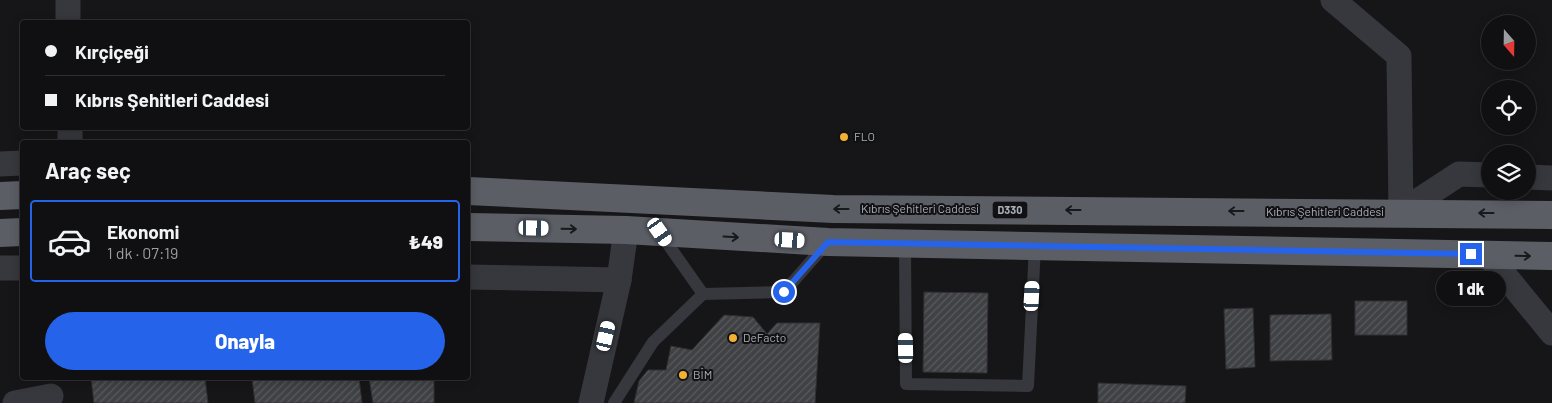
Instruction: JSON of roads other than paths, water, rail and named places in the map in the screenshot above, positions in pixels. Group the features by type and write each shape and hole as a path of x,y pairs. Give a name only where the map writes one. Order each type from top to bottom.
{"highway":[{"name":"Kıbrıs Şehitleri Caddesi","path":"470,191 832,208 1400,212 1552,215"},
{"path":"0,196 20,195"},
{"path":"470,227 626,230 828,242 1552,256"},
{"path":"0,233 20,232"}],"street":[{"path":"68,0 68,20"},
{"path":"1333,0 1399,56 1400,212"},
{"path":"0,164 20,163"},
{"path":"1400,212 1459,174 1481,175"},
{"path":"1536,177 1552,178"},
{"path":"591,403 619,280 626,230"},
{"path":"1488,255 1552,333"},
{"path":"0,268 20,268"},
{"path":"470,277 619,280"},
{"path":"15,403 51,392"}],"lane":[{"path":"660,232 703,294"},
{"path":"614,403 653,342 703,294 784,292 828,242"},
{"path":"904,244 906,384 1028,386 1035,246"}],"place":[{"name":"FLO","path":"844,137"},
{"name":"DeFacto","path":"733,338"},
{"name":"BİM","path":"683,375"}]}
